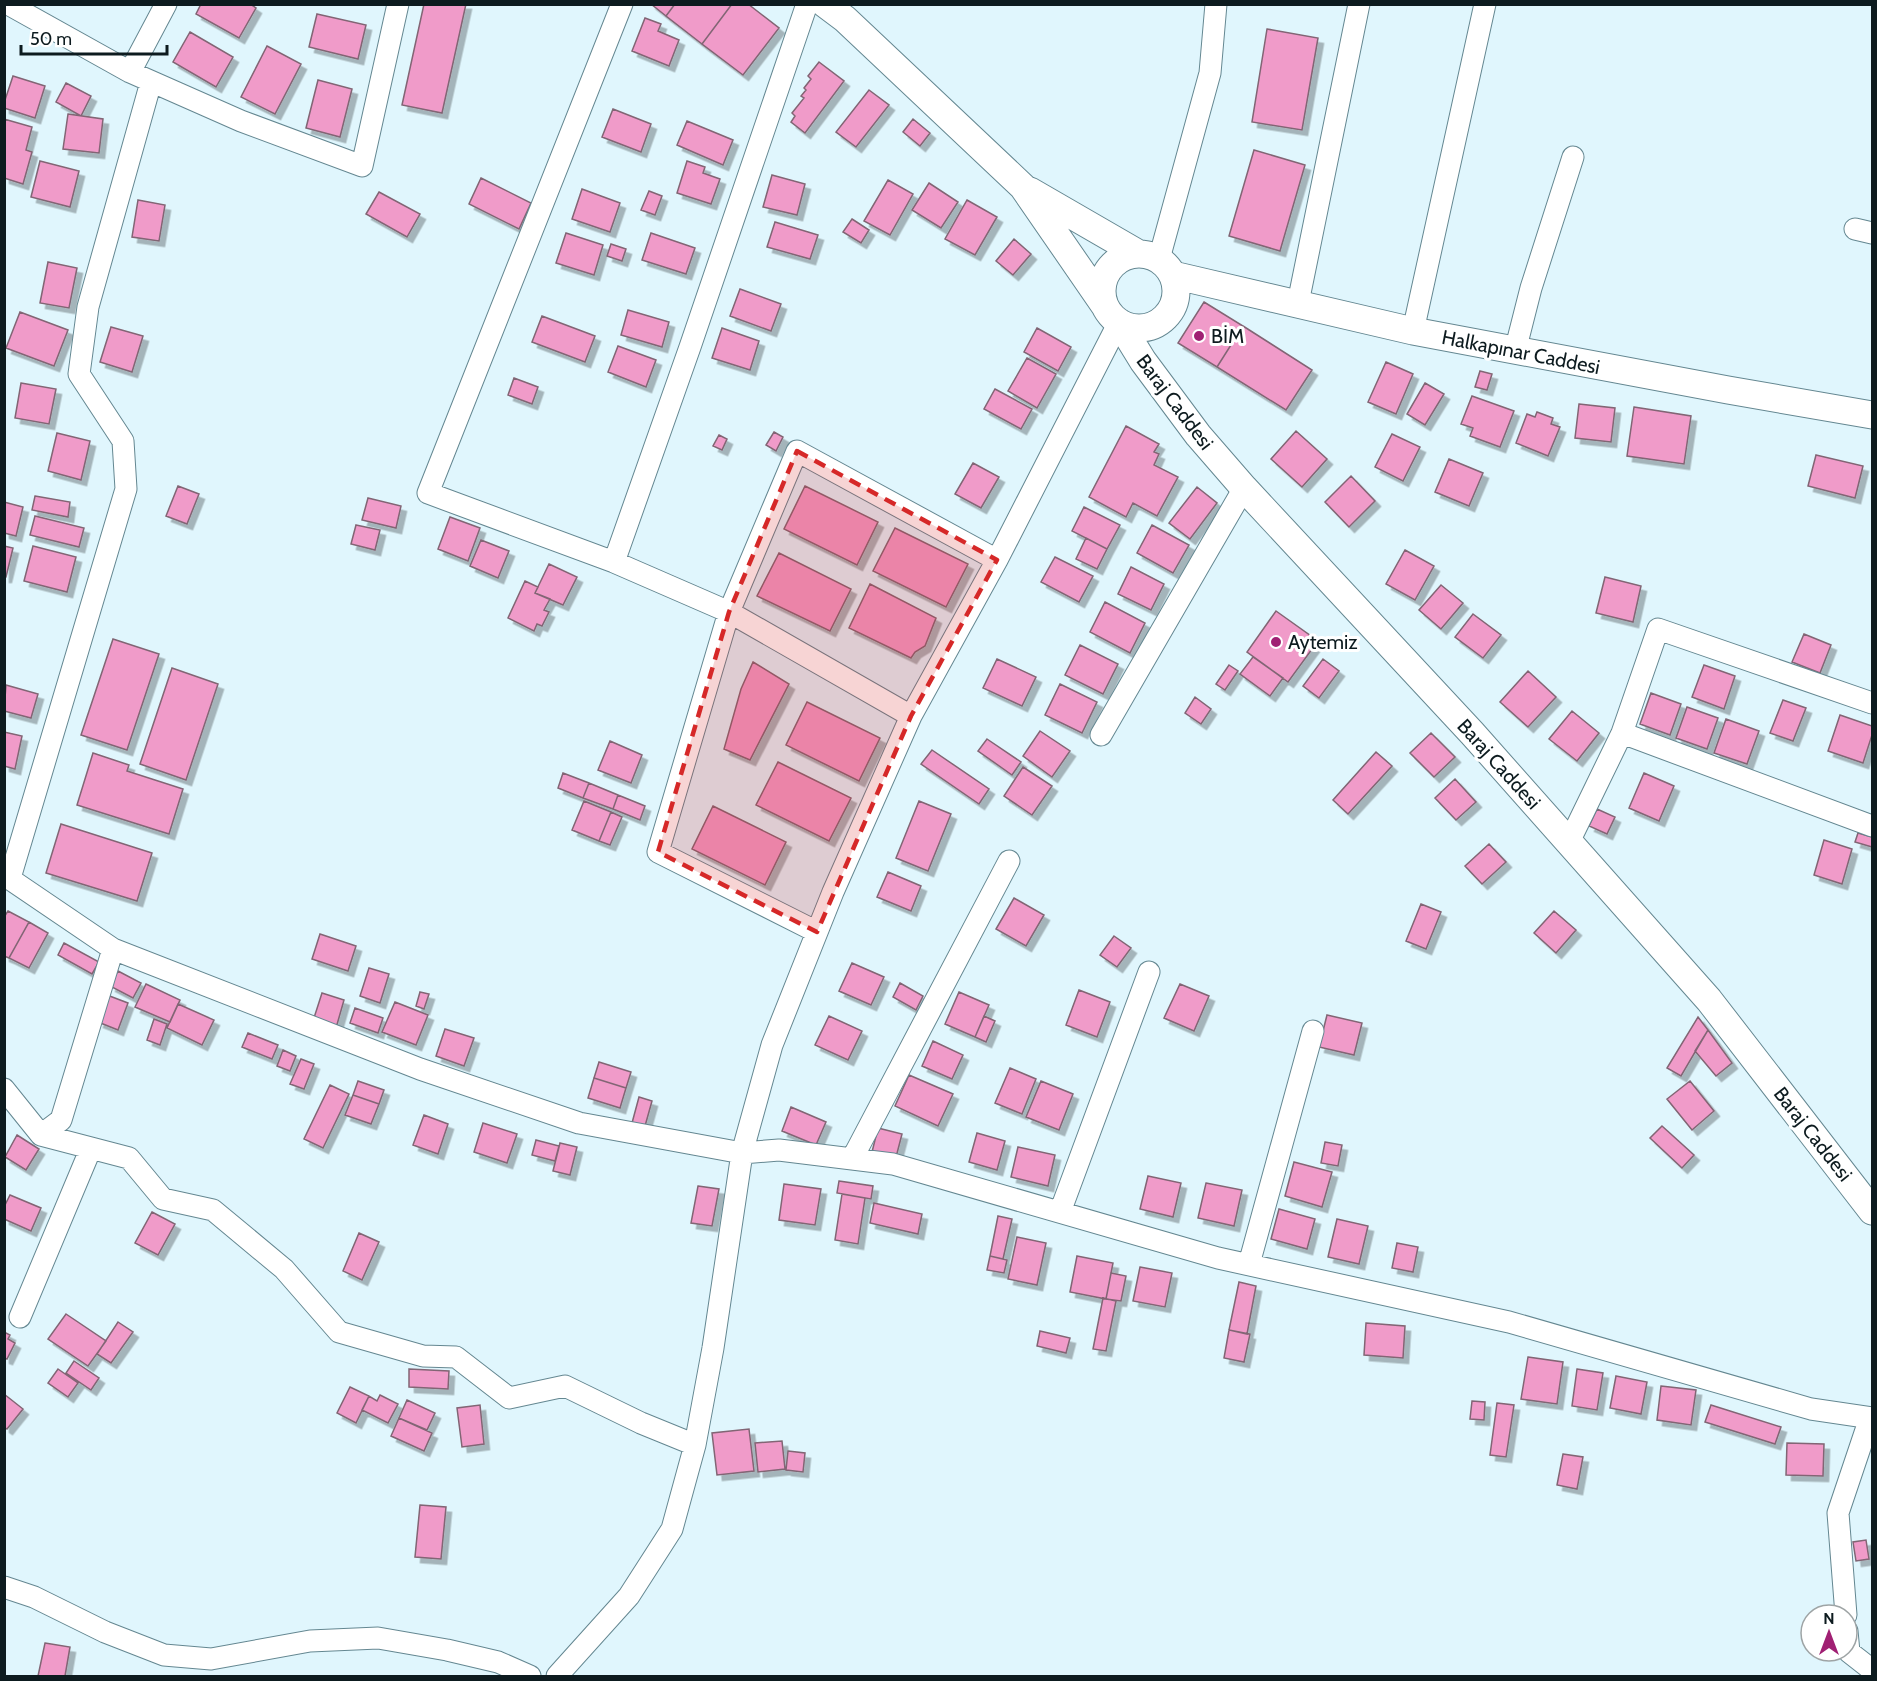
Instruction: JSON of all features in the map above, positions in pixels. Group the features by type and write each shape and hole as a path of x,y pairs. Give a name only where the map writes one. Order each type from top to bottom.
{"main road":[{"path":"825,4 845,19 1023,187"},
{"name":"Halkapınar Caddesi","path":"1023,187 1157,263 1298,303 1413,331 1515,351 1872,415"},
{"name":"Baraj Caddesi","path":"1023,187 1143,361 1198,435 1244,488 1456,717 1710,1000 1872,1211"},
{"path":"1128,255 1157,263 1176,286 1173,306 1160,322 1150,327 1129,327 1112,314 1102,297 1102,286 1111,267 1128,255"}],"street":[{"path":"8,4 130,72 241,122 362,166 398,4"},
{"path":"130,72 166,4"},
{"path":"622,4 428,493 614,562 729,612 911,716"},
{"path":"614,562 807,4"},
{"path":"1157,263 1210,73 1216,4"},
{"path":"1298,303 1359,4"},
{"path":"1413,331 1485,4"},
{"path":"151,81 88,308 79,374 123,441 126,489 7,877 113,949 420,1069 579,1123 742,1154 779,1150 893,1164 1218,1258 1509,1322 1811,1409 1871,1418 1838,1513 1845,1603"},
{"path":"1515,351 1531,288 1573,156"},
{"path":"557,1677 629,1596 672,1529 696,1445 742,1154 772,1045 833,892 911,716 997,560 1112,314"},
{"path":"817,932 658,852 729,612 797,451 997,560"},
{"path":"1101,735 1244,488"},
{"path":"1569,842 1622,733 1658,629 1872,703"},
{"path":"1622,733 1872,826"},
{"path":"852,1159 1008,861"},
{"path":"41,1135 62,1120 113,949"},
{"path":"1060,1212 1149,972"},
{"path":"1248,1264 1313,1031"},
{"path":"4,1089 41,1135 129,1158 163,1199 213,1210 284,1269 339,1332 423,1356 456,1357 508,1398 565,1386 641,1423 696,1445"},
{"path":"20,1317 91,1148"},
{"path":"4,1587 34,1597 105,1632 164,1655 211,1659 310,1641 378,1638 498,1662 530,1677"},
{"path":"1859,1660 1872,1670"}],"highlighted area":[{"path":"797,451 997,560 911,716 817,932 658,852 729,612"}],"building":[{"path":"201,4 250,4 256,8 239,38 196,14"},
{"path":"424,4 466,4 442,113 402,105"},
{"path":"651,4 675,4 666,16"},
{"path":"675,4 732,4 702,44 666,16"},
{"path":"732,4 748,4 779,28 743,75 702,44"},
{"path":"317,14 366,25 358,59 309,47"},
{"path":"645,18 661,24 658,31 679,40 669,66 632,51"},
{"path":"1267,29 1318,38 1302,130 1252,122"},
{"path":"190,32 233,57 216,87 173,62"},
{"path":"267,46 301,64 275,114 241,97"},
{"path":"819,62 844,81 805,133 791,122 795,116 792,113 804,98 801,96 811,79 808,76"},
{"path":"13,76 45,86 35,118 4,108"},
{"path":"318,80 352,89 340,137 306,128"},
{"path":"66,83 91,96 81,116 56,102"},
{"path":"869,90 889,105 856,147 836,132"},
{"path":"613,109 651,124 641,152 602,137"},
{"path":"68,114 103,119 99,153 63,149"},
{"path":"4,119 32,127 26,150 32,152 23,184 4,178"},
{"path":"913,119 930,133 920,146 903,132"},
{"path":"687,121 733,140 723,165 677,145"},
{"path":"1254,150 1305,165 1280,251 1229,236"},
{"path":"40,161 79,171 70,207 31,197"},
{"path":"687,161 705,167 703,173 720,179 711,204 677,193"},
{"path":"772,175 805,184 797,215 763,207"},
{"path":"481,178 531,203 519,229 469,204"},
{"path":"888,180 913,194 890,235 864,221"},
{"path":"929,183 958,202 941,228 912,210"},
{"path":"582,189 620,203 610,232 572,219"},
{"path":"649,191 662,196 655,215 641,210"},
{"path":"379,192 420,214 407,237 366,214"},
{"path":"138,200 165,205 159,241 132,237"},
{"path":"967,200 997,217 975,255 945,239"},
{"path":"852,219 869,230 861,243 843,232"},
{"path":"775,222 818,235 810,259 767,247"},
{"path":"566,233 603,245 594,275 556,263"},
{"path":"651,233 695,248 686,274 642,260"},
{"path":"1014,239 1031,254 1013,275 996,261"},
{"path":"611,244 626,249 622,261 607,256"},
{"path":"48,262 77,268 69,308 40,303"},
{"path":"740,289 781,304 771,331 730,316"},
{"path":"1204,302 1243,326 1217,367 1178,343"},
{"path":"628,310 669,322 662,347 621,335"},
{"path":"20,312 68,330 54,366 6,348"},
{"path":"542,316 595,336 585,362 532,342"},
{"path":"1243,326 1312,370 1286,410 1217,367"},
{"path":"111,327 143,336 132,372 100,362"},
{"path":"722,328 759,341 750,370 712,358"},
{"path":"1037,328 1071,347 1058,371 1024,352"},
{"path":"618,346 656,360 646,387 608,372"},
{"path":"1027,358 1056,374 1037,408 1008,391"},
{"path":"1386,362 1413,374 1396,414 1368,402"},
{"path":"1480,371 1492,374 1487,390 1475,387"},
{"path":"514,378 538,387 532,404 508,395"},
{"path":"21,383 56,389 49,424 15,418"},
{"path":"1425,383 1444,394 1425,425 1407,414"},
{"path":"995,389 1032,409 1021,429 984,409"},
{"path":"1472,396 1514,411 1500,447 1470,436 1473,428 1461,424"},
{"path":"1579,404 1615,408 1611,442 1575,438"},
{"path":"1634,407 1691,416 1684,464 1627,456"},
{"path":"1537,412 1553,418 1551,424 1560,427 1548,456 1516,443 1527,414 1535,417"},
{"path":"1126,426 1159,444 1154,452 1159,454 1154,465 1178,477 1157,516 1133,503 1126,517 1089,497"},
{"path":"1296,431 1327,459 1302,487 1271,459"},
{"path":"774,432 783,437 776,451 766,445"},
{"path":"57,433 90,441 81,480 48,471"},
{"path":"1392,434 1420,447 1403,481 1375,467"},
{"path":"719,435 727,439 722,450 713,446"},
{"path":"1816,455 1863,466 1855,498 1808,486"},
{"path":"1449,459 1483,473 1469,506 1435,492"},
{"path":"973,463 999,477 981,508 955,494"},
{"path":"1351,476 1375,501 1349,527 1325,502"},
{"path":"178,486 199,494 187,524 166,516"},
{"path":"805,486 878,522 857,565 784,529"},
{"path":"1197,487 1217,503 1190,539 1169,523"},
{"path":"35,496 70,502 68,517 32,510"},
{"path":"368,498 401,506 396,528 362,520"},
{"path":"4,502 23,507 16,536 4,533"},
{"path":"1084,507 1120,525 1107,549 1072,531"},
{"path":"35,516 84,528 79,547 30,535"},
{"path":"450,517 480,528 468,561 438,549"},
{"path":"356,525 380,530 375,550 351,544"},
{"path":"1152,525 1189,545 1173,573 1137,553"},
{"path":"895,528 968,564 946,607 873,571"},
{"path":"1086,538 1107,549 1097,569 1076,559"},
{"path":"481,540 509,551 498,578 470,566"},
{"path":"4,546 13,548 6,577 4,577"},
{"path":"33,546 76,557 67,592 24,581"},
{"path":"1405,550 1434,566 1415,600 1386,584"},
{"path":"779,553 851,589 830,631 757,596"},
{"path":"1055,557 1093,576 1079,602 1041,582"},
{"path":"549,564 577,577 563,605 535,593"},
{"path":"1131,567 1164,584 1151,610 1118,594"},
{"path":"1605,577 1641,586 1633,622 1596,613"},
{"path":"525,581 538,587 535,593 550,599 544,610 549,612 542,626 537,624 534,631 508,618"},
{"path":"870,584 936,618 925,646 915,652 911,658 849,628"},
{"path":"1441,585 1463,603 1441,629 1419,610"},
{"path":"1105,602 1145,623 1130,653 1090,632"},
{"path":"1276,611 1318,641 1288,682 1247,652"},
{"path":"1473,614 1501,635 1483,658 1455,637"},
{"path":"1804,634 1831,645 1820,673 1792,662"},
{"path":"113,639 159,654 127,750 81,735"},
{"path":"1080,645 1118,664 1103,694 1065,675"},
{"path":"1253,657 1283,678 1270,696 1240,674"},
{"path":"997,659 1036,677 1022,706 983,688"},
{"path":"1323,659 1339,671 1319,698 1303,686"},
{"path":"753,662 789,684 750,760 724,749 741,689"},
{"path":"1229,665 1238,671 1225,690 1216,684"},
{"path":"1704,665 1735,676 1724,709 1692,697"},
{"path":"172,668 218,684 186,780 140,764"},
{"path":"1528,671 1556,697 1528,727 1500,702"},
{"path":"1060,684 1097,702 1082,733 1045,715"},
{"path":"6,685 38,694 31,718 4,711"},
{"path":"1651,693 1681,704 1670,735 1640,724"},
{"path":"1195,697 1211,709 1201,724 1185,713"},
{"path":"1783,700 1806,708 1793,741 1770,733"},
{"path":"807,702 880,738 859,781 786,745"},
{"path":"1687,707 1718,718 1707,749 1676,738"},
{"path":"1572,711 1599,733 1577,761 1549,739"},
{"path":"1840,715 1872,726 1872,735 1863,763 1828,751"},
{"path":"1726,719 1759,731 1747,764 1714,753"},
{"path":"1040,731 1070,751 1052,777 1023,756"},
{"path":"4,732 22,736 15,769 4,766"},
{"path":"1431,733 1455,757 1434,777 1410,753"},
{"path":"987,739 1021,762 1012,775 978,751"},
{"path":"610,741 642,755 631,783 598,770"},
{"path":"932,750 989,789 979,804 921,764"},
{"path":"1376,752 1392,766 1348,814 1333,800"},
{"path":"93,753 129,765 127,771 183,789 169,834 77,805"},
{"path":"778,762 851,798 829,841 756,805"},
{"path":"1023,767 1052,786 1032,815 1004,796"},
{"path":"563,773 589,783 583,798 558,788"},
{"path":"1644,773 1674,786 1659,821 1629,808"},
{"path":"1455,779 1476,802 1456,820 1435,798"},
{"path":"589,783 618,795 613,809 583,798"},
{"path":"618,795 645,806 640,820 613,809"},
{"path":"584,801 611,812 599,841 572,830"},
{"path":"919,801 951,814 928,871 896,858"},
{"path":"713,806 786,842 765,885 692,849"},
{"path":"1597,809 1615,817 1607,834 1589,826"},
{"path":"611,812 622,817 610,845 599,841"},
{"path":"61,824 152,853 137,901 46,873"},
{"path":"1858,833 1872,837 1872,847 1855,842"},
{"path":"1824,840 1852,849 1842,884 1814,875"},
{"path":"1489,844 1506,862 1482,884 1465,866"},
{"path":"888,872 921,886 911,911 877,897"},
{"path":"1014,898 1044,915 1026,946 996,929"},
{"path":"1421,904 1441,912 1426,949 1406,941"},
{"path":"8,911 29,922 9,958 4,956 4,917"},
{"path":"1554,911 1576,930 1556,953 1534,933"},
{"path":"29,922 48,933 29,968 9,958"},
{"path":"320,934 356,946 348,971 312,959"},
{"path":"1114,936 1131,948 1117,967 1100,955"},
{"path":"64,943 99,962 92,974 58,955"},
{"path":"852,963 884,977 871,1005 839,991"},
{"path":"369,968 389,974 380,1003 360,996"},
{"path":"118,971 141,983 133,998 110,986"},
{"path":"900,983 923,996 916,1010 893,997"},
{"path":"146,984 180,1000 170,1022 135,1007"},
{"path":"1180,984 1209,996 1194,1031 1164,1018"},
{"path":"1079,990 1110,1002 1097,1037 1066,1025"},
{"path":"420,992 429,994 424,1009 416,1006"},
{"path":"959,992 989,1005 975,1037 945,1024"},
{"path":"322,993 344,1000 336,1028 313,1021"},
{"path":"107,995 128,1003 118,1030 98,1022"},
{"path":"395,1002 428,1015 416,1045 382,1032"},
{"path":"178,1004 214,1020 202,1045 167,1028"},
{"path":"355,1008 383,1018 378,1033 350,1023"},
{"path":"1327,1015 1362,1023 1354,1055 1319,1047"},
{"path":"829,1016 862,1031 848,1060 815,1045"},
{"path":"984,1016 995,1021 986,1042 975,1037"},
{"path":"1698,1017 1708,1030 1681,1076 1667,1068"},
{"path":"154,1019 167,1024 160,1045 147,1040"},
{"path":"445,1029 474,1038 464,1066 436,1056"},
{"path":"1708,1030 1732,1063 1716,1076 1695,1051"},
{"path":"248,1033 278,1045 272,1059 242,1047"},
{"path":"933,1041 963,1055 952,1079 922,1066"},
{"path":"283,1050 296,1056 290,1071 277,1066"},
{"path":"301,1059 314,1064 304,1089 290,1084"},
{"path":"599,1062 631,1072 626,1088 594,1078"},
{"path":"1010,1068 1036,1079 1022,1114 995,1103"},
{"path":"909,1075 953,1094 938,1126 895,1106"},
{"path":"594,1078 626,1088 620,1108 588,1098"},
{"path":"358,1081 384,1090 379,1104 353,1095"},
{"path":"1041,1081 1073,1094 1059,1130 1026,1117"},
{"path":"1690,1081 1714,1111 1692,1130 1667,1099"},
{"path":"330,1085 349,1094 323,1148 304,1139"},
{"path":"353,1095 379,1104 371,1124 345,1115"},
{"path":"639,1097 652,1101 645,1126 632,1123"},
{"path":"791,1107 826,1122 816,1145 782,1131"},
{"path":"424,1115 448,1124 438,1154 413,1145"},
{"path":"483,1123 517,1134 507,1163 474,1152"},
{"path":"1662,1126 1694,1155 1682,1168 1650,1138"},
{"path":"878,1128 902,1134 895,1161 871,1156"},
{"path":"977,1133 1005,1141 997,1170 969,1162"},
{"path":"17,1135 39,1149 26,1170 5,1157"},
{"path":"536,1140 559,1146 555,1161 532,1155"},
{"path":"1325,1142 1342,1145 1338,1166 1321,1163"},
{"path":"560,1143 577,1147 570,1175 553,1171"},
{"path":"1018,1147 1055,1155 1048,1186 1011,1177"},
{"path":"1294,1162 1332,1172 1322,1207 1285,1196"},
{"path":"1148,1176 1181,1183 1173,1217 1140,1209"},
{"path":"839,1181 873,1186 871,1199 837,1193"},
{"path":"1206,1183 1242,1190 1234,1226 1198,1218"},
{"path":"784,1184 821,1189 815,1225 779,1220"},
{"path":"698,1186 719,1189 712,1226 691,1223"},
{"path":"842,1194 865,1198 858,1244 835,1240"},
{"path":"10,1195 41,1208 31,1231 4,1219 4,1207"},
{"path":"874,1203 922,1214 918,1234 870,1223"},
{"path":"1279,1209 1315,1219 1307,1249 1271,1239"},
{"path":"152,1212 175,1224 158,1255 135,1243"},
{"path":"998,1216 1012,1219 1003,1259 990,1256"},
{"path":"1337,1219 1368,1226 1359,1264 1328,1257"},
{"path":"359,1233 379,1242 362,1280 343,1271"},
{"path":"1017,1237 1046,1243 1037,1285 1008,1279"},
{"path":"1397,1243 1418,1247 1413,1272 1392,1268"},
{"path":"990,1256 1007,1260 1004,1273 987,1270"},
{"path":"1077,1256 1113,1263 1106,1299 1070,1292"},
{"path":"1140,1267 1172,1273 1165,1307 1133,1301"},
{"path":"1111,1273 1126,1276 1121,1301 1106,1299"},
{"path":"1239,1282 1256,1286 1247,1334 1229,1330"},
{"path":"1103,1298 1116,1301 1106,1351 1093,1349"},
{"path":"66,1314 106,1341 88,1366 48,1339"},
{"path":"118,1322 133,1332 111,1363 97,1354"},
{"path":"1366,1323 1405,1326 1403,1358 1364,1355"},
{"path":"1229,1330 1250,1334 1244,1362 1224,1358"},
{"path":"1040,1331 1070,1338 1066,1353 1037,1346"},
{"path":"4,1332 10,1335 8,1339 15,1343 7,1359 4,1358"},
{"path":"1528,1357 1563,1362 1557,1404 1521,1399"},
{"path":"74,1361 99,1378 91,1390 66,1373"},
{"path":"58,1369 78,1383 68,1397 48,1383"},
{"path":"409,1369 449,1371 448,1389 409,1387"},
{"path":"1577,1369 1603,1373 1597,1410 1572,1406"},
{"path":"1616,1376 1647,1382 1641,1414 1610,1408"},
{"path":"1661,1386 1696,1390 1691,1425 1657,1420"},
{"path":"350,1387 369,1396 356,1423 337,1413"},
{"path":"4,1394 23,1409 7,1429 4,1427"},
{"path":"380,1395 398,1404 388,1423 362,1410 369,1396 377,1401"},
{"path":"407,1400 435,1413 427,1430 399,1418"},
{"path":"1472,1401 1485,1402 1484,1420 1470,1419"},
{"path":"1497,1403 1514,1405 1506,1457 1490,1455"},
{"path":"480,1405 484,1444 462,1447 457,1408"},
{"path":"1711,1405 1781,1427 1775,1444 1705,1422"},
{"path":"399,1418 432,1433 424,1451 391,1436"},
{"path":"749,1429 754,1471 717,1475 712,1433"},
{"path":"782,1441 785,1469 758,1472 755,1443"},
{"path":"1787,1443 1824,1444 1823,1476 1786,1475"},
{"path":"788,1451 805,1453 803,1472 786,1470"},
{"path":"1563,1454 1583,1457 1577,1489 1557,1485"},
{"path":"420,1505 446,1507 441,1559 415,1557"},
{"path":"1866,1540 1869,1559 1856,1561 1853,1542"},
{"path":"45,1643 70,1647 65,1676 38,1676"}],"place":[{"name":"BİM","path":"1199,336"},
{"name":"Aytemiz","path":"1276,642"}]}
